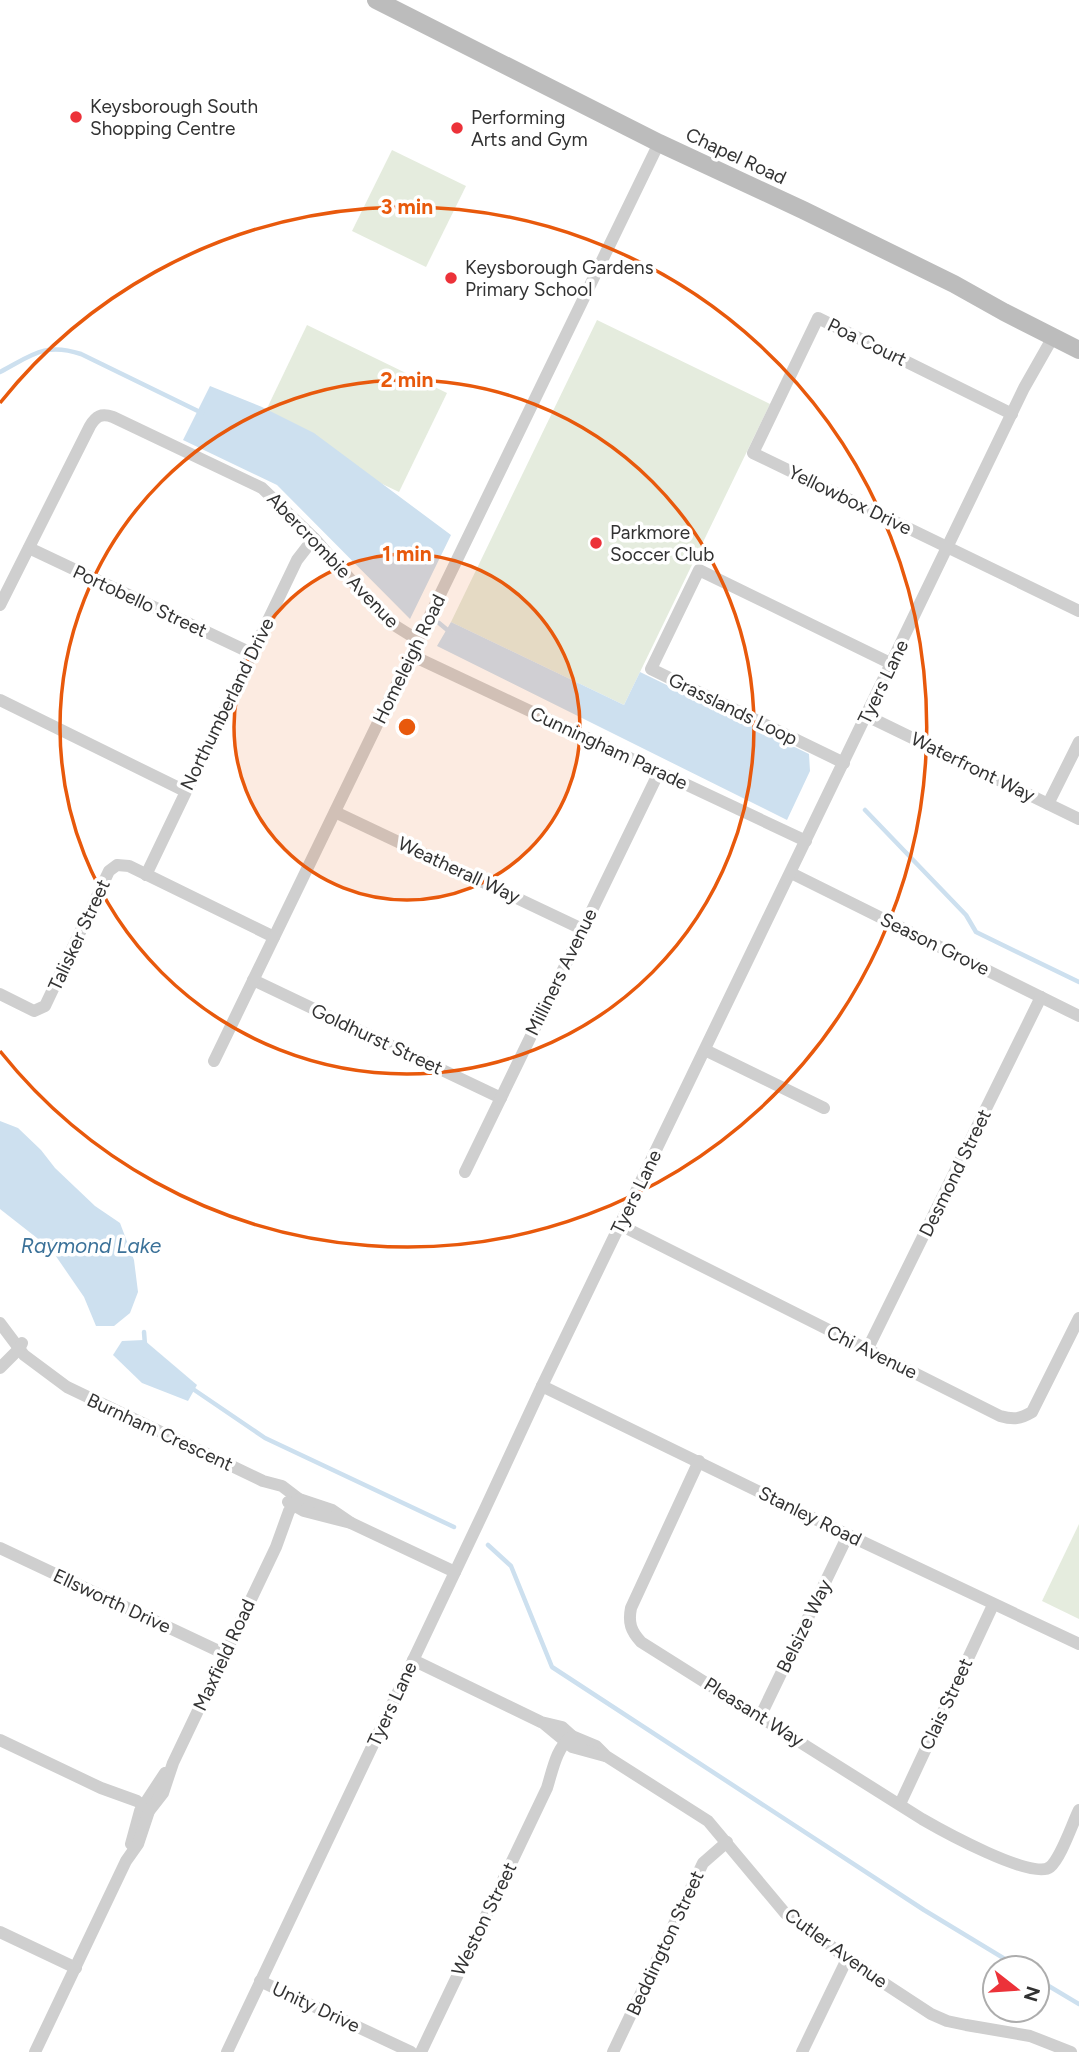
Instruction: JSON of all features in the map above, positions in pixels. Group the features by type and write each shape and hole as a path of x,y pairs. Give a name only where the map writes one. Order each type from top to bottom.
{"main road":[{"name":"Chapel Road","path":"376,0 659,143 954,284 1079,350"}],"street":[{"name":"Homeleigh Road","path":"214,1061 659,143"},
{"name":"Poa Court","path":"753,453 818,318 1012,414"},
{"name":"Tyers Lane","path":"227,2052 542,1386 1012,414 1053,337"},
{"name":"Abercrombie Avenue","path":"0,605 90,426 96,418 103,415 113,417 262,488 314,538 386,620 418,640"},
{"name":"Yellowbox Drive","path":"753,453 1079,611"},
{"name":"Northumberland Drive","path":"146,875 297,560 314,538"},
{"name":"Portobello Street","path":"29,548 251,653"},
{"name":"Grasslands Loop","path":"844,763 650,670 699,570 892,664"},
{"name":"Cunningham Parade","path":"411,654 806,841"},
{"path":"0,700 185,791"},
{"name":"Waterfront Way","path":"867,716 1079,818"},
{"path":"1048,804 1079,742"},
{"name":"Milliners Avenue","path":"465,1172 659,772"},
{"name":"Weatherall Way","path":"335,812 582,929"},
{"name":"Talisker Street","path":"0,995 34,1011 45,1006 109,871 117,864 129,866 274,937"},
{"name":"Season Grove","path":"791,873 1079,1016"},
{"name":"Goldhurst Street","path":"253,980 501,1098"},
{"name":"Desmond Street","path":"868,1348 1041,997"},
{"path":"705,1050 824,1108"},
{"name":"Chi Avenue","path":"620,1225 1000,1416 1021,1419 1032,1412 1079,1318"},
{"name":"Burnham Crescent","path":"0,1313 11,1323 19,1345"},
{"name":"Burnham Crescent","path":"0,1323 19,1345 46,1363 58,1380 77,1393 263,1481 282,1486 296,1504 332,1510 351,1523 455,1572"},
{"path":"0,1359 19,1345"},
{"path":"0,1368 19,1345"},
{"name":"Stanley Road","path":"542,1386 1079,1644"},
{"name":"Pleasant Way","path":"699,1461 631,1608 629,1620 633,1633 641,1642 900,1804 961,1840 1017,1865 1037,1871 1044,1870 1054,1862 1075,1830"},
{"name":"Maxfield Road","path":"35,2052 126,1861 138,1844 144,1809 163,1793 173,1763 276,1547 281,1528 296,1504"},
{"name":"Belsize Way","path":"760,1717 848,1535"},
{"name":"Ellsworth Drive","path":"0,1548 225,1654"},
{"name":"Clais Street","path":"900,1804 993,1605"},
{"name":"Cutler Avenue","path":"413,1660 541,1722 562,1727 569,1741 596,1746 606,1756 708,1821 785,1913 847,1959 923,2009 947,2021 1031,2036 1071,2052"},
{"path":"0,1740 144,1809"},
{"name":"Weston Street","path":"421,2052 569,1741"},
{"path":"1075,1830 1079,1810"},
{"name":"Beddington Street","path":"613,2052 703,1863 727,1842"},
{"path":"0,1932 75,1968"},
{"path":"803,2052 847,1959"},
{"name":"Unity Drive","path":"260,1981 411,2052"}],"shaded area":[{"path":"392,150 466,186 426,267 352,231"},
{"name":"Parkmore Soccer Club","path":"597,320 770,404 624,705 451,622"},
{"path":"307,325 447,393 399,492 259,425"},
{"path":"1079,1524 1079,1619 1042,1601"}],"water":[{"path":"210,386 262,407 314,433 451,535 410,619 277,485 183,440"},
{"path":"451,622 624,705 640,672 809,754 810,771 787,820 437,646"},
{"name":"Raymond Lake","path":"0,1121 18,1128 95,1206 120,1223 134,1260 138,1292 130,1313 114,1326 96,1326 84,1297 51,1249 0,1209"},
{"path":"144,1340 197,1385 188,1401 142,1383 113,1355 122,1341"}],"waterway":[{"path":"0,372 39,352 58,349 68,351 81,354 202,413"},
{"path":"439,623 451,633"},
{"path":"865,810 966,915 976,932 1079,982"},
{"path":"144,1332 145,1345"},
{"path":"190,1387 265,1438 454,1527"},
{"path":"488,1545 511,1566 552,1667 924,1910 997,1954"},
{"path":"1051,1987 1079,2004"}],"place":[{"name":"Keysborough South Shopping Centre","path":"76,117"},
{"name":"Performing Arts and Gym","path":"457,128"},
{"name":"Keysborough Gardens Primary School","path":"451,278"},
{"name":"Parkmore Soccer Club","path":"596,543"}]}
